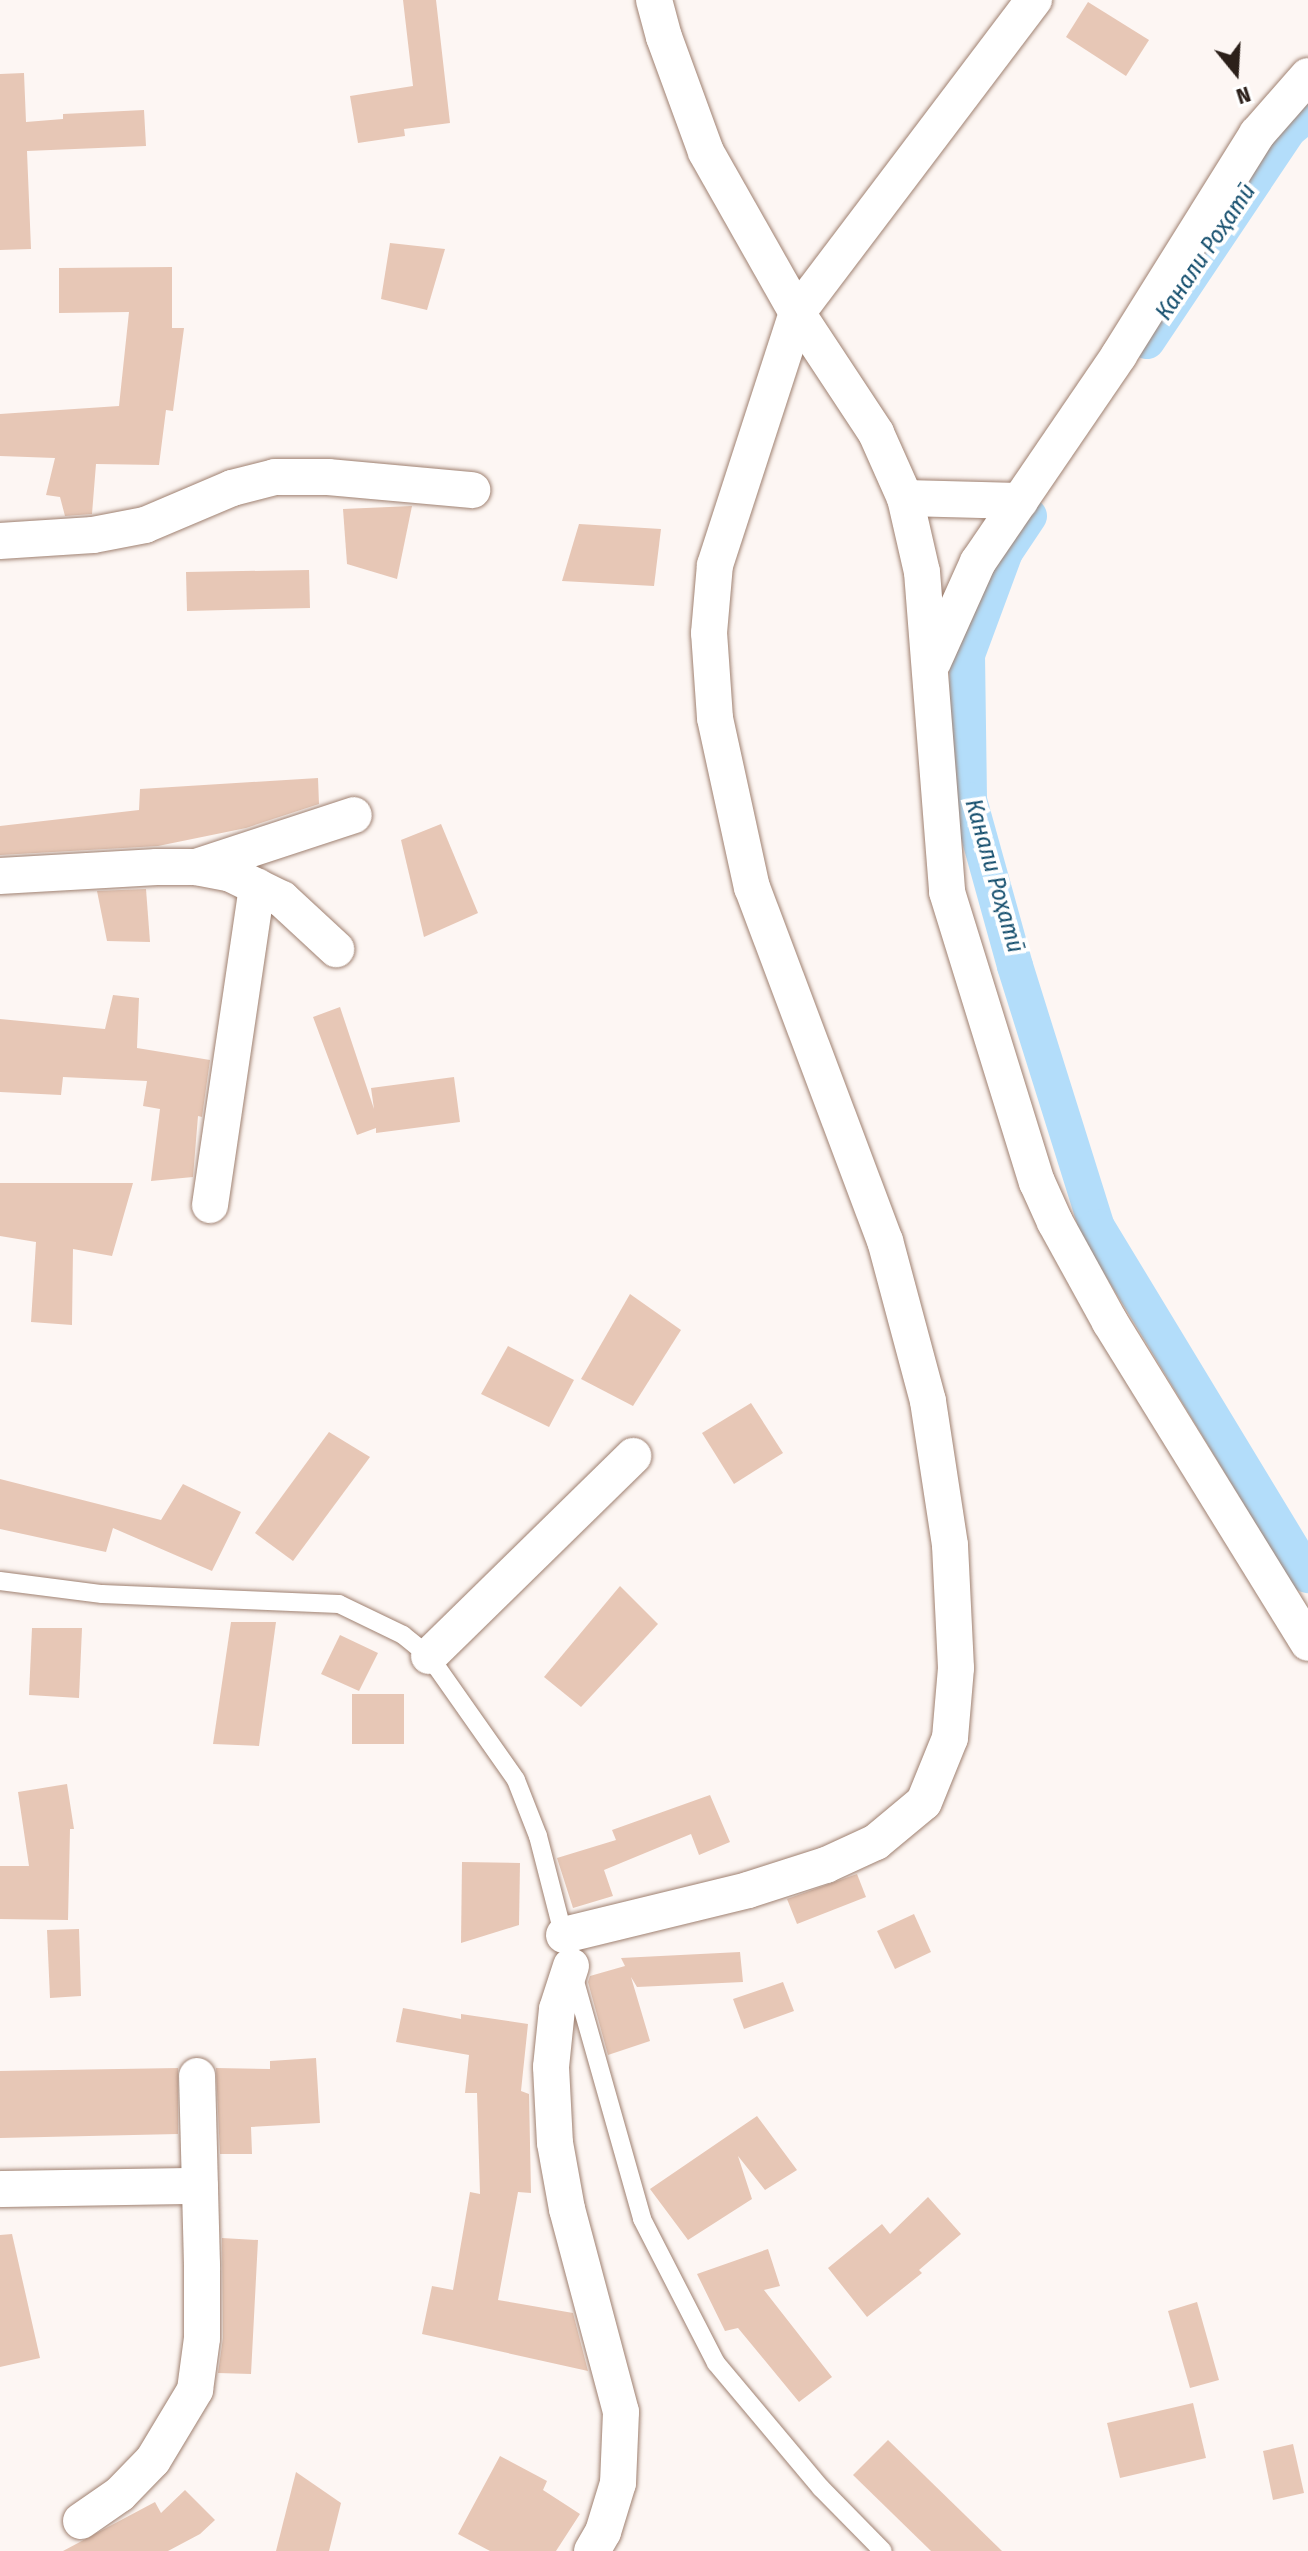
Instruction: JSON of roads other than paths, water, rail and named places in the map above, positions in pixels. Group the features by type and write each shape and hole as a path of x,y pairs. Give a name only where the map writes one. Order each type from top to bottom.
{"street":[{"path":"654,0 664,37 706,152 797,313 876,433 905,498 922,572 947,892 1037,1182 1055,1222 1110,1322 1308,1643"},
{"path":"592,2551 603,2532 618,2483 621,2412 567,2209 555,2143 551,2067 557,2009 568,1951 826,1865 876,1842 924,1802 950,1738 956,1668 950,1545 928,1401 885,1241 752,888 715,718 709,633 715,565 797,313 1034,0"},
{"path":"929,670 978,562 1119,355 1257,134 1308,76"},
{"path":"0,541 65,538 145,525 232,488 275,477 328,477 472,490"},
{"path":"905,498 1020,501"},
{"path":"196,867 354,815"},
{"path":"0,876 196,867 231,874 282,899 336,949"},
{"path":"210,1205 257,886"},
{"path":"429,1656 633,1456"},
{"path":"81,2521 120,2494 153,2460 195,2390 202,2338 197,2076"},
{"path":"0,2189 200,2186"}],"lane":[{"path":"0,1581 129,1595 339,1604 392,1629 429,1656 516,1780 538,1836 642,2219 716,2363 821,2488 883,2551"}],"waterway":[{"name":"Канали Роҳатӣ","path":"1147,341 1288,130 1308,114"},
{"name":"Канали Роҳатӣ","path":"1029,516 1005,552 967,655 969,800 1015,966 1097,1227 1308,1575"}]}
